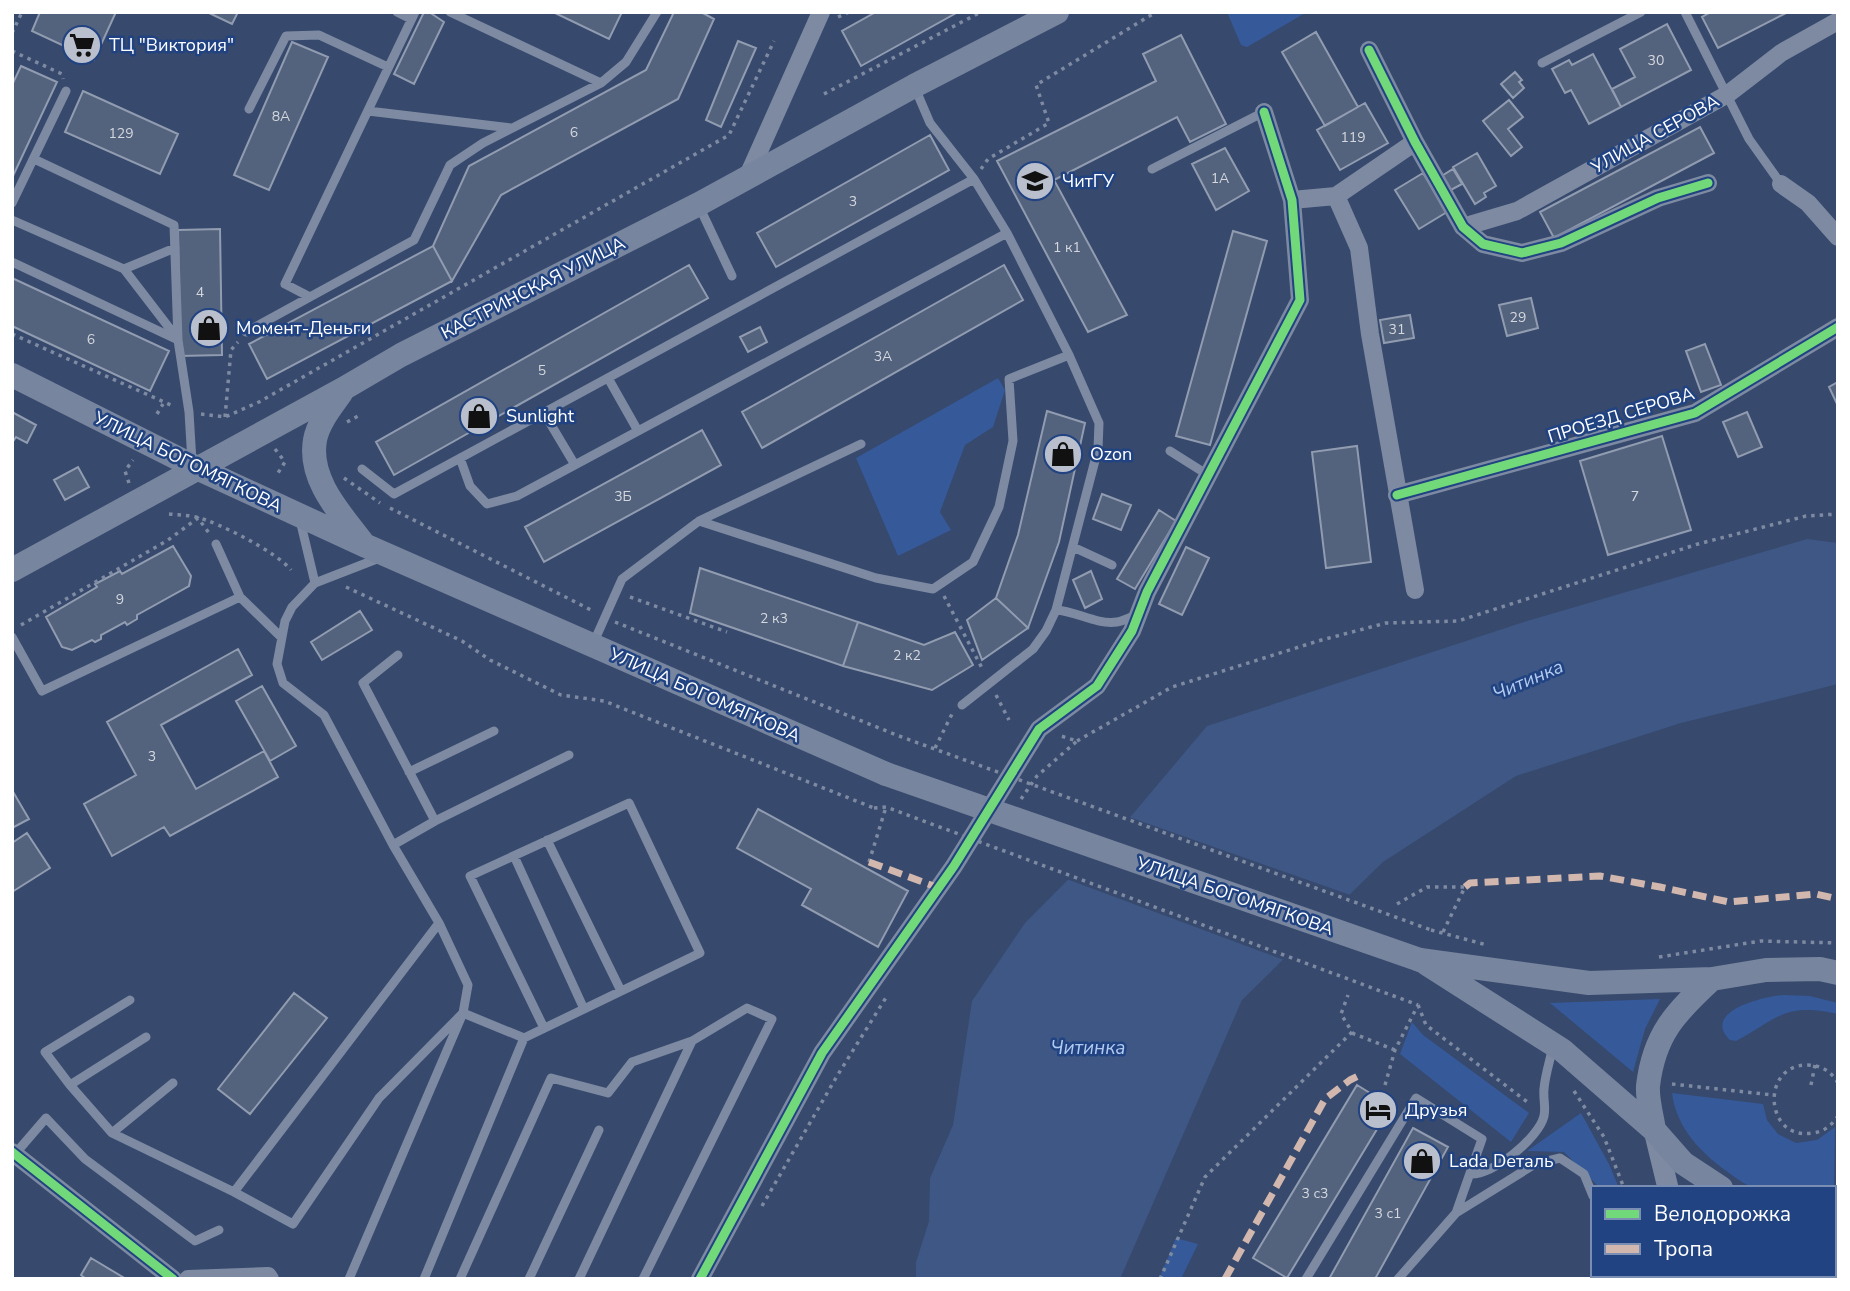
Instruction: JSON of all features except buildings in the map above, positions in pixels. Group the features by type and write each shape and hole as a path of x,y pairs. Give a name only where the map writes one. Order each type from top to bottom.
{"main road":[{"name":"КАСТРИНСКАЯ УЛИЦА","path":"12,570 401,355 699,204 1056,12"},
{"name":"УЛИЦА БОГОМЯГКОВА","path":"12,375 195,467 364,545 886,774 1420,960"},
{"path":"343,389 322,421 315,439 314,456 320,483 364,545"},
{"path":"1420,960 1589,984 1712,979 1766,970 1820,969 1838,973"},
{"path":"1420,960 1553,1045 1654,1130 1683,1163 1718,1186"},
{"path":"1654,1130 1648,1088 1658,1043 1677,1011 1712,979"}],"street":[{"path":"747,178 821,12"},
{"name":"УЛИЦА СЕРОВА","path":"1463,227 1517,211 1728,94 1781,53 1838,21"},
{"path":"1369,50 1415,142 1463,227 1483,244 1522,253 1561,243 1658,198 1708,183"},
{"path":"700,1279 822,1053 954,866 1039,729 1097,686 1132,631 1147,592 1300,300 1292,200 1264,112"},
{"path":"1292,200 1336,196 1415,142"},
{"path":"1782,184 1808,203 1837,233"},
{"path":"1336,196 1359,248 1370,334 1415,590"},
{"name":"ПРОЕЗД СЕРОВА","path":"1398,495 1695,413 1838,327"},
{"path":"1654,1130 1668,1186"},
{"path":"13,1153 173,1279"},
{"path":"188,1279 268,1276 270,1279"}],"lane":[{"path":"310,297 285,284 413,16 397,12"},
{"path":"450,12 601,83"},
{"path":"246,332 414,240 450,165 483,143 601,83 626,62 657,12"},
{"path":"1542,62 1641,12"},
{"path":"1685,12 1749,139 1782,184"},
{"path":"249,109 286,36 319,35 388,67"},
{"path":"914,86 930,123 974,179 1007,233 1069,355 1099,423 1098,449 1056,610 1046,631 1033,649 960,705"},
{"path":"12,203 66,91"},
{"path":"368,111 513,128"},
{"path":"1152,169 1264,112"},
{"path":"34,159 174,225 178,340 195,467"},
{"path":"362,469 394,494 974,179"},
{"path":"699,204 732,276"},
{"path":"12,220 124,269 178,340"},
{"path":"460,458 470,486 486,504 517,496 1007,233"},
{"path":"124,269 175,248"},
{"path":"12,262 178,340"},
{"path":"699,521 876,578 933,589 973,562 999,507 1013,441 1009,379 1069,355"},
{"path":"608,378 638,431"},
{"path":"544,413 575,465"},
{"path":"592,646 622,579 699,521 861,444"},
{"path":"1170,451 1208,475"},
{"path":"299,515 315,583"},
{"path":"216,544 240,597 281,637"},
{"path":"1073,547 1112,565"},
{"path":"349,1279 463,1013 468,985 439,923 393,845 324,715 283,682 277,664 285,621 292,607 315,583 387,555"},
{"path":"12,637 42,691 240,597"},
{"path":"1056,610 1070,611 1104,622 1118,622 1139,614"},
{"path":"398,655 363,683 435,821"},
{"path":"410,772 494,731"},
{"path":"393,845 435,821 569,755"},
{"path":"424,1279 524,1038 700,953 629,803 470,876 544,1028"},
{"path":"547,840 621,991"},
{"path":"514,856 584,1009"},
{"path":"234,1192 439,923"},
{"path":"131,1000 45,1052 111,1133 234,1192 293,1224 379,1098 463,1013"},
{"path":"460,1279 551,1078 608,1093 632,1062 692,1041 747,1008 772,1019 643,1279"},
{"path":"463,1013 524,1038"},
{"path":"70,1085 146,1037"},
{"path":"579,1279 692,1041"},
{"path":"1470,1174 1478,1175 1517,1151 1544,1119 1544,1091 1553,1045"},
{"path":"111,1133 173,1083"},
{"path":"1306,1279 1416,1098 1482,1139 1456,1213"},
{"path":"13,1153 46,1118 85,1159 195,1241 219,1230"},
{"path":"529,1279 598,1130"},
{"path":"1398,1279 1456,1213 1535,1164 1560,1158 1584,1174 1591,1191"}],"path":[{"path":"12,33 22,12"},
{"path":"824,94 981,12"},
{"path":"974,179 988,159 1049,123 1036,85 1156,12"},
{"path":"12,334 163,403 189,412 225,417 259,402 339,358 729,135 774,41"},
{"path":"12,51 62,75 66,91"},
{"path":"225,417 231,350 246,332"},
{"path":"157,414 163,403"},
{"path":"340,427 360,415"},
{"path":"275,449 285,462 276,475"},
{"path":"130,485 125,471 133,460"},
{"path":"343,477 371,499 604,617 899,736 1442,934 1494,947"},
{"path":"169,514 198,518 261,547 284,561 291,570"},
{"path":"1015,808 1037,776 1077,741 1172,687 1318,641 1386,623 1458,621 1698,544 1806,516 1838,514"},
{"path":"198,518 216,544"},
{"path":"12,630 168,540 198,518"},
{"path":"938,585 1009,720"},
{"path":"335,589 348,587 461,641 489,660 561,695 604,701 874,808 886,807 1418,1005 1426,1024 1532,1105"},
{"path":"617,592 727,632"},
{"path":"935,748 960,705"},
{"path":"1039,729 1077,741"},
{"path":"869,862 886,807"},
{"path":"984,851 992,841"},
{"path":"1397,904 1427,887 1465,887 1442,934"},
{"path":"1650,959 1760,941 1838,943"},
{"path":"762,1207 837,1076 888,995"},
{"path":"1348,995 1341,1014 1352,1032 1395,1050"},
{"path":"1385,1085 1395,1050 1418,1005"},
{"path":"1160,1279 1205,1177 1352,1032"},
{"path":"1838,1083 1825,1069 1815,1065 1803,1065 1791,1068 1781,1076 1773,1095 1774,1109 1779,1119 1786,1127 1797,1132 1819,1132 1829,1127 1838,1116"},
{"path":"1811,1086 1815,1065"},
{"path":"1569,1084 1604,1137 1624,1186"},
{"path":"1672,1084 1773,1095"}],"shaded area":[{"path":"1227,12 1307,12 1247,47 1241,45"},
{"path":"998,378 1005,390 993,427 965,445 940,512 951,530 898,556 856,458"},
{"path":"1784,995 1810,996 1838,1003 1838,1014 1793,1011 1773,1019 1736,1041 1730,1040 1723,1030 1723,1021 1739,1007 1764,998"},
{"path":"1660,999 1645,1029 1633,1072 1550,1003"},
{"path":"1412,1022 1423,1035 1529,1113 1511,1142 1400,1054"},
{"path":"1672,1093 1763,1104 1767,1120 1778,1134 1796,1143 1817,1140 1835,1127 1834,1186 1752,1186 1743,1182 1700,1149 1685,1129 1674,1106"},
{"path":"1581,1113 1618,1186 1598,1186 1564,1152 1527,1151"},
{"path":"1176,1238 1198,1244 1181,1279 1159,1279"}],"water":[{"name":"Читинка","path":"1807,539 1838,543 1838,684 1681,723 1516,776 1383,862 1242,1000 1120,1279 916,1279 916,1262 929,1221 930,1178 953,1125 972,1001 1025,923 1132,815 1207,726 1527,621"}],"pier":[{"path":"1126,816 1353,896 1287,961 1064,878"}],"marked path":[{"path":"869,862 939,888"},
{"path":"1465,887 1470,883 1600,876 1729,902 1816,894 1838,899"},
{"path":"1225,1279 1325,1099 1360,1075"}],"cycle path":[{"path":"1369,50 1415,142 1463,227 1483,244 1522,253 1561,243 1658,198 1708,183"},
{"path":"700,1279 822,1053 954,866 1039,729 1097,686 1132,631 1147,592 1300,300 1292,200 1264,112"},
{"path":"1397,495 1695,413 1838,327"},
{"path":"12,1152 173,1279"}],"place":[{"name":"ТЦ \"Виктория\"","path":"82,45"},
{"name":"ЧитГУ","path":"1035,181"},
{"name":"Момент-Деньги","path":"209,328"},
{"name":"Sunlight","path":"479,416"},
{"name":"Ozon","path":"1063,454"},
{"name":"Друзья","path":"1378,1110"},
{"name":"Lada Dеталь","path":"1422,1161"}]}
